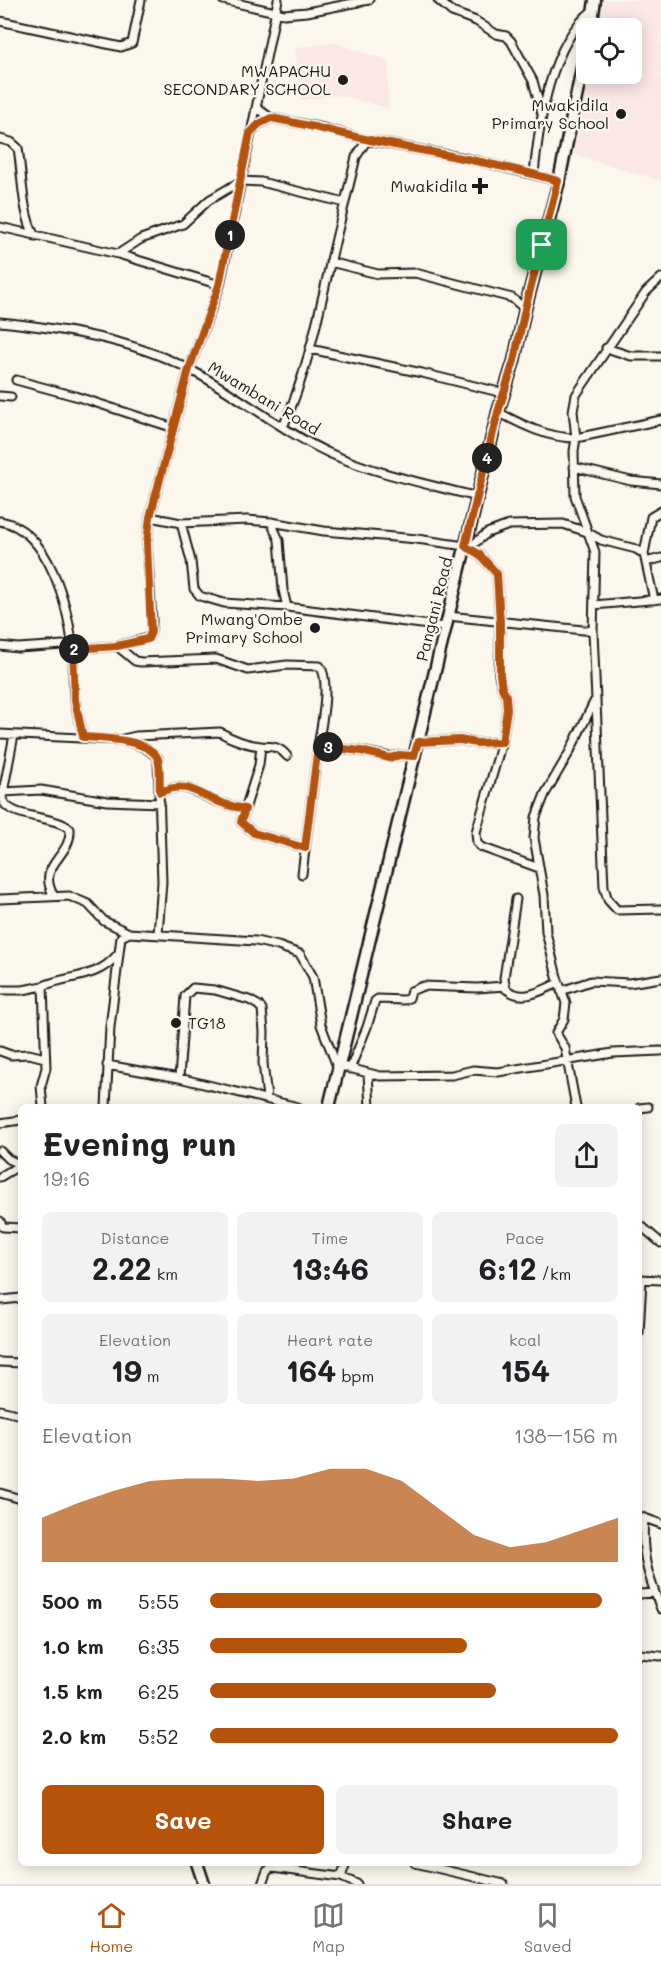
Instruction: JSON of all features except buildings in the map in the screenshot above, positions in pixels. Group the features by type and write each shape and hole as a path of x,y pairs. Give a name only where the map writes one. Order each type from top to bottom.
{"main road":[{"name":"Pangani Road","path":"330,1104 343,1069 446,622 468,547 477,497 498,412 514,361 558,181 579,84"},
{"path":"198,1866 204,1884"}],"street":[{"path":"0,21 121,47 132,43 141,0"},
{"path":"223,0 284,14 369,0"},
{"path":"0,646 18,648 63,645 73,649 117,646 148,639 151,632 147,543 150,517 189,369 219,285 278,0"},
{"path":"438,0 452,12 476,21 496,34 506,36 533,81 543,116"},
{"path":"534,174 549,88 564,47 595,4"},
{"path":"257,108 271,118 323,128 367,140 465,158 558,181"},
{"path":"250,133 259,124 271,118"},
{"path":"0,139 11,142 18,148 27,215 34,236"},
{"path":"283,427 293,404 310,349 356,157 367,140"},
{"path":"118,254 141,239 183,224 209,200 241,181 261,182 345,203"},
{"path":"0,227 118,254 219,285"},
{"path":"330,262 378,274 415,273 512,298 525,309"},
{"path":"661,278 646,292 606,348 576,395 573,411 576,438 575,496 595,552 593,632 604,887 608,900 617,910 661,909"},
{"name":"Mwambani Road","path":"0,322 84,334 138,347 189,369 328,452 367,468 477,497"},
{"path":"606,348 631,356 661,356"},
{"path":"310,349 503,393"},
{"path":"16,380 75,396 174,428"},
{"path":"0,396 11,397"},
{"path":"498,412 549,435 562,438 576,438 661,420"},
{"path":"574,467 631,481 661,484"},
{"path":"594,605 657,599 644,554 651,517 661,511"},
{"path":"150,517 181,522 247,520 417,538 468,547 479,554 497,574 500,675 507,709 502,742 476,832 477,843 482,847 539,868"},
{"path":"0,521 11,523 18,528 44,553 52,570 65,609 73,649 75,700 83,737"},
{"path":"181,522 191,561 194,589 200,596 224,603 593,632"},
{"path":"271,522 279,540 283,590 287,607"},
{"path":"468,547 487,533 510,525 563,524 587,531 601,540 636,549 644,554"},
{"path":"279,540 286,529 297,526"},
{"path":"646,562 661,558"},
{"path":"117,646 135,661 141,662 216,659 248,670 287,665 320,666 324,677 325,696 302,874"},
{"path":"575,1104 565,1048 556,1033 566,1013 566,1003 546,932 544,895 534,838 536,817 545,794 592,708 596,693"},
{"path":"120,740 136,736 220,732 226,737 261,746 277,747 287,756"},
{"path":"0,734 120,740 138,744 150,750 158,758 162,882 159,934"},
{"path":"0,812 14,735"},
{"path":"418,742 460,740 476,743 502,742"},
{"path":"261,746 259,765 241,822 254,833 305,848"},
{"path":"318,746 361,751 390,758 400,755 414,756"},
{"path":"160,792 179,786 189,788 223,804 245,809"},
{"path":"3,792 40,790 107,801 160,802"},
{"path":"3,804 7,808 60,823 70,829 66,845 49,871 50,890 54,896"},
{"path":"0,899 69,896 82,901 104,921 129,933 256,941 300,954 313,976 321,1025 343,1069"},
{"path":"516,899 504,978 506,989 511,993 532,995 591,981 629,983 661,978"},
{"path":"106,1104 107,1065 118,954 122,938 129,933"},
{"path":"0,990 23,990 99,971 110,964 118,954"},
{"path":"43,986 46,1068 41,1086 43,1104"},
{"path":"343,1069 367,1027 375,1001 378,999 404,1000 409,998 411,991 423,986 477,988 505,986"},
{"path":"180,1078 185,996 193,988 215,990 249,1000 262,1009 263,1063 267,1098"},
{"path":"0,1051 11,1055 29,1054 45,1058"},
{"path":"343,1069 380,1076 452,1075 473,1070 498,1072 613,1053 661,1051"},
{"path":"107,1065 180,1078 288,1104"},
{"path":"368,1074 370,1104"},
{"path":"642,1108 648,1107"},
{"path":"0,1123 18,1120"},
{"path":"0,1151 8,1159 18,1164"},
{"path":"0,1177 18,1166"},
{"path":"0,1221 3,1227 18,1228"},
{"path":"642,1227 661,1243"},
{"path":"642,1279 661,1280"},
{"path":"2,1300 18,1298"},
{"path":"0,1362 18,1363"},
{"path":"0,1410 18,1414"},
{"path":"0,1493 18,1498"},
{"path":"642,1517 661,1524"},
{"path":"642,1540 647,1573 661,1609"},
{"path":"642,1594 655,1593"},
{"path":"642,1654 661,1656"},
{"path":"341,1876 345,1866"},
{"path":"428,1866 504,1884"},
{"path":"262,1884 267,1871 272,1868 341,1876 357,1884"}],"shaded area":[{"name":"Mwakidila Primary School","path":"603,0 661,0 661,181 574,154 586,84 642,84 642,18 598,18"},
{"name":"MWAPACHU SECONDARY SCHOOL","path":"333,43 388,60 388,108 339,95 301,100 294,48"}],"place":[{"name":"MWAPACHU SECONDARY SCHOOL","path":"343,80"},
{"name":"Mwakidila Primary School","path":"621,114"},
{"name":"Mwakidila","path":"480,186"},
{"name":"Mwang'Ombe Primary School","path":"315,628"},
{"name":"TG18","path":"176,1023"}],"route":[{"path":"271,118 323,128 367,140 465,158 558,181 542,245 465,546 479,554 497,574 500,675 507,709 502,742 476,743 460,740 418,742 414,756 400,755 390,758 343,748 318,746 305,848 254,833 241,822 245,809 223,804 189,788 179,786 160,792 158,758 150,750 138,744 83,737 75,700 73,649 117,646 136,642 148,639 151,632 147,543 150,517 189,369 219,285 250,133 259,124 271,118"}]}
